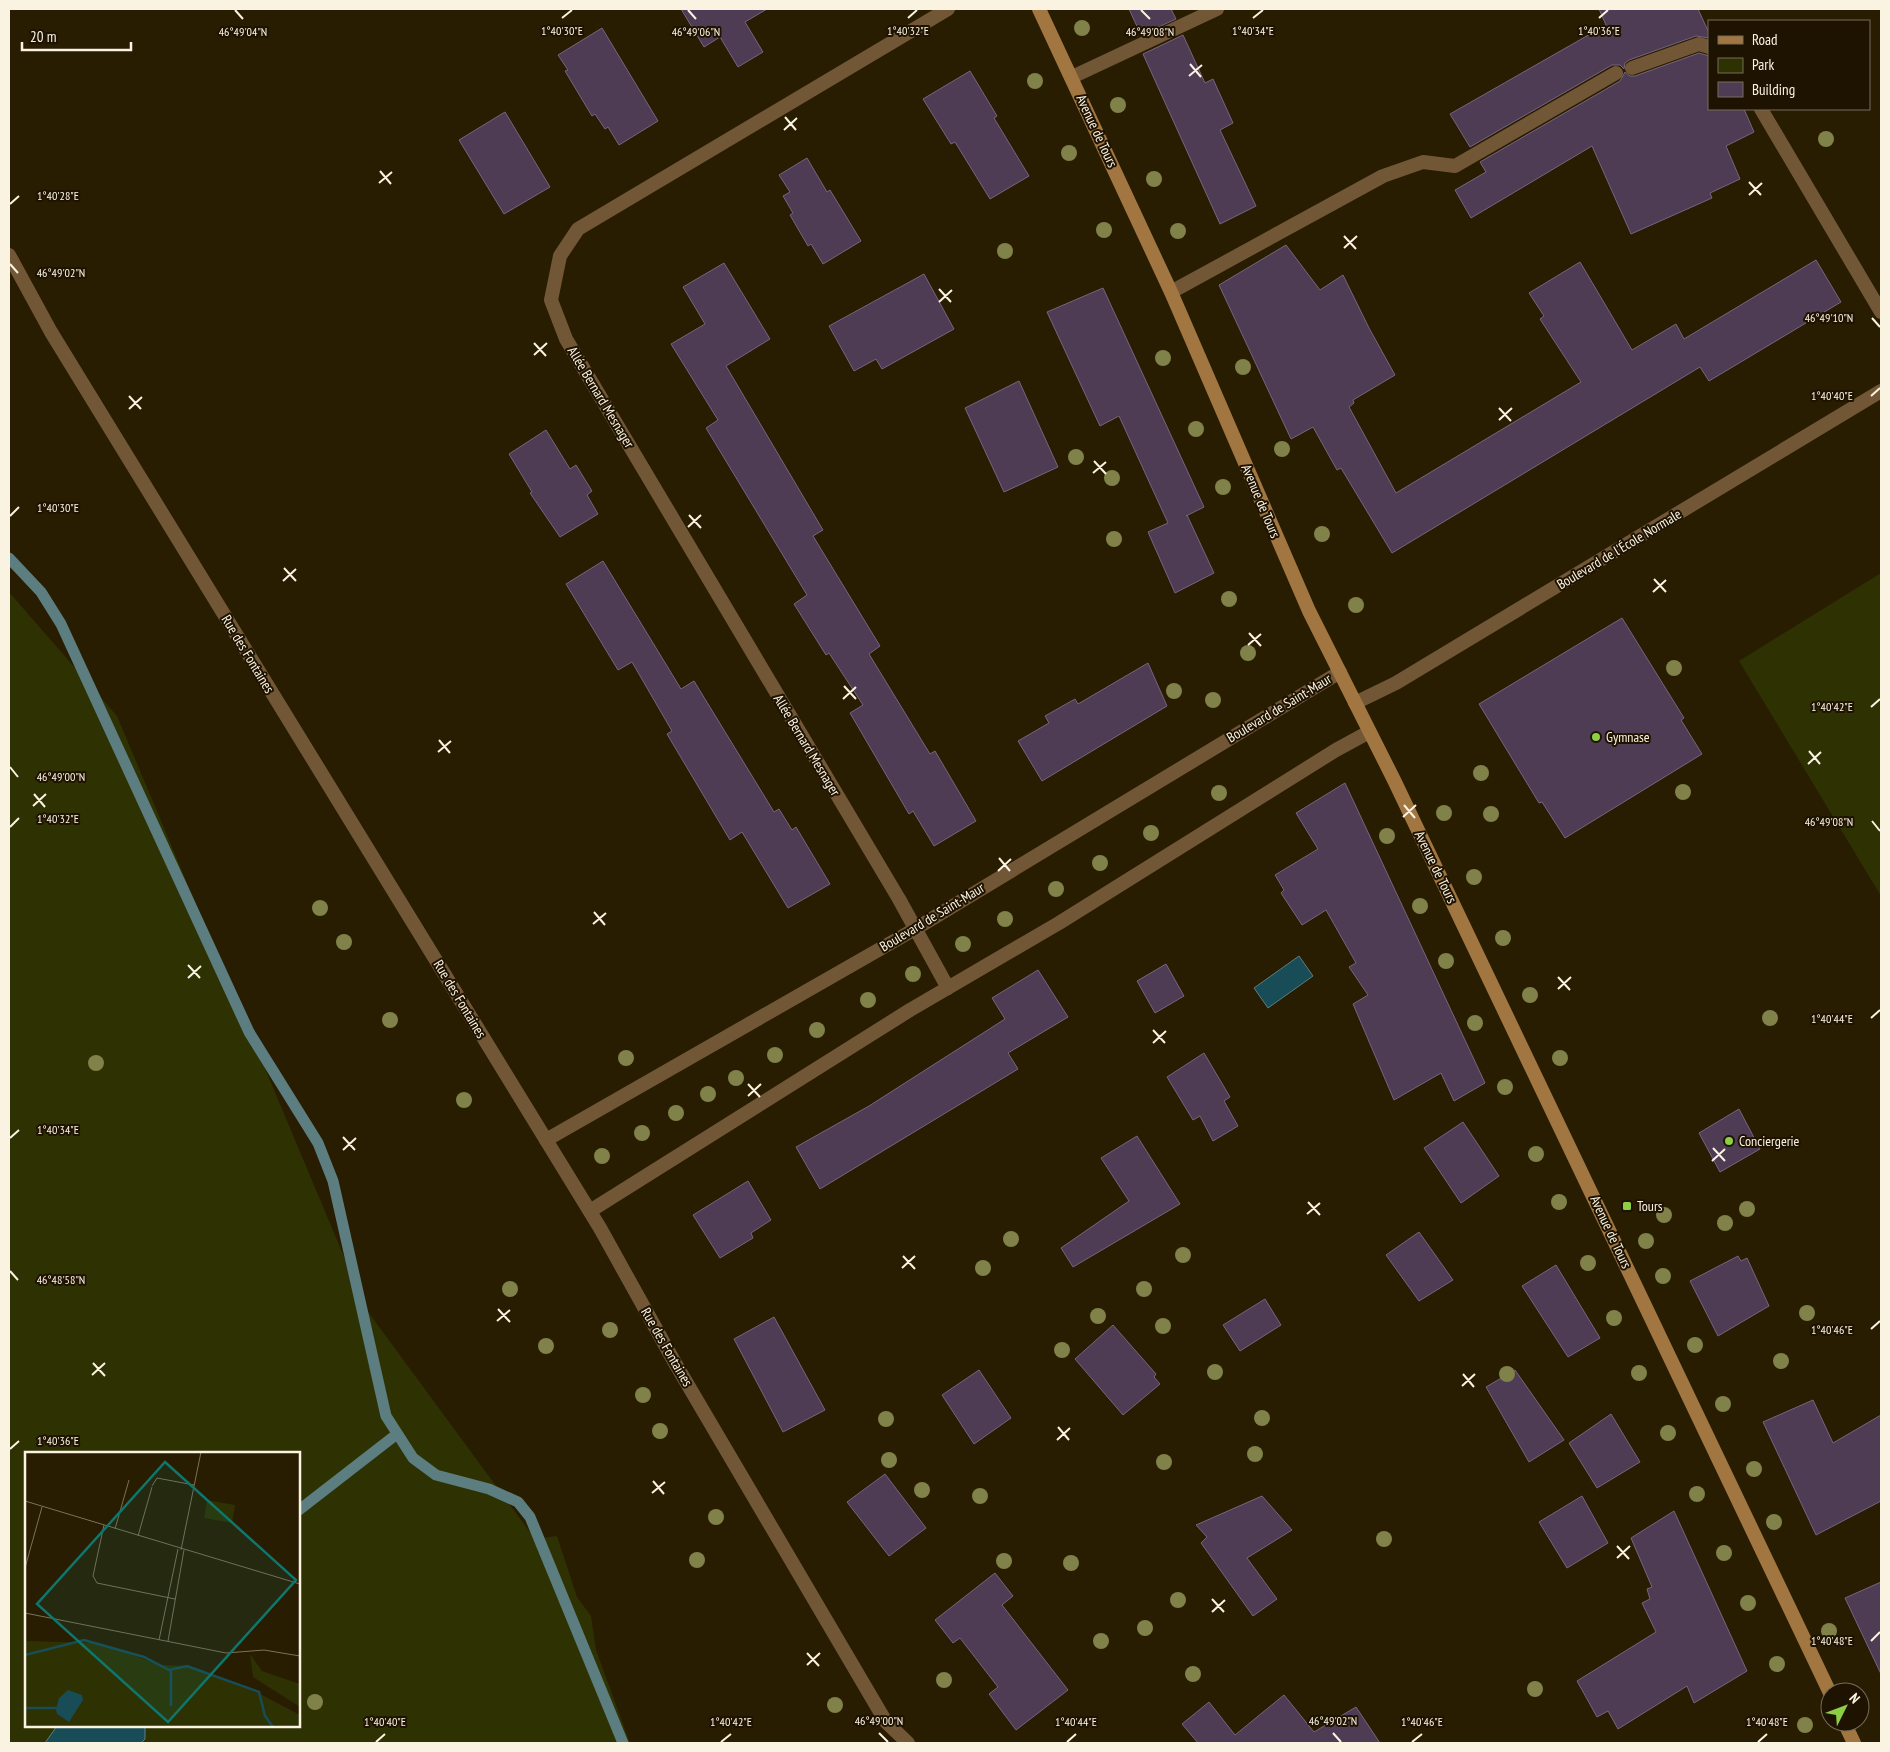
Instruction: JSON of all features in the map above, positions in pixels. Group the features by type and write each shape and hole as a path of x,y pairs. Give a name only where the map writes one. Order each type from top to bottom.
{"main road":[{"name":"Avenue de Tours","path":"1039,9 1171,292 1309,611 1369,732 1825,1682"}],"street":[{"name":"Allée Bernard Mesnager","path":"948,9 578,229 560,256 551,300 566,339 948,988"},
{"path":"1072,77 1217,9"},
{"path":"1632,68 1699,44 1708,47"},
{"path":"1171,292 1383,176 1423,162 1455,166 1616,72"},
{"path":"1763,110 1881,312"},
{"name":"Rue des Fontaines","path":"9,255 51,332 590,1211 675,1363 886,1722 908,1743"},
{"name":"Boulevard de l'École Normale","path":"1355,703 1396,683 1881,391"},
{"name":"Boulevard de Saint-Maur","path":"546,1140 914,929 1303,692 1340,672"},
{"path":"590,1211 948,988 1059,923 1336,750 1369,732"}],"green space":[{"path":"1881,573 1881,896 1739,661"},
{"path":"9,592 117,716 366,1309 535,1539 557,1536 577,1597 591,1616 596,1650 630,1743 9,1743"}],"water":[{"path":"1299,956 1313,976 1268,1008 1254,988"},
{"path":"56,1727 145,1727 145,1739 141,1743 45,1743"}],"building":[{"path":"681,9 767,9 745,22 763,52 738,67 720,37 704,47"},
{"path":"1129,9 1171,9 1176,19 1141,35"},
{"path":"1599,9 1698,9 1708,31 1708,38 1696,36 1629,60 1625,63 1624,69 1620,65 1612,65 1470,147 1450,114 1606,25"},
{"path":"602,28 658,121 619,145 608,127 605,129 595,114 592,116 565,71 568,70 558,55"},
{"path":"1183,35 1205,83 1213,79 1233,123 1220,130 1256,206 1220,224 1143,54"},
{"path":"1699,53 1708,56 1708,110 1744,110 1754,132 1726,146 1740,179 1710,193 1712,198 1631,234 1592,146 1471,218 1455,190 1486,172 1480,162 1620,81 1625,72 1630,76 1635,76"},
{"path":"970,71 997,116 994,118 1029,176 990,199 955,142 951,144 923,99"},
{"path":"505,112 550,187 504,214 459,140"},
{"path":"807,158 827,192 830,190 861,241 823,264 811,244 808,246 790,215 793,213 783,196 790,192 779,175"},
{"path":"1286,245 1320,290 1343,275 1395,375 1353,400 1354,403 1349,407 1396,493 1581,382 1540,319 1544,316 1529,293 1580,262 1632,350 1676,324 1684,339 1816,260 1841,302 1709,381 1700,367 1392,553 1341,468 1337,470 1313,427 1291,439 1219,285"},
{"path":"724,263 770,339 726,366 823,530 813,536 880,646 869,654 930,754 935,751 976,821 934,846 913,811 909,814 850,713 863,705 829,653 826,655 794,604 807,595 706,428 718,420 671,344 705,324 683,287"},
{"path":"924,274 954,329 882,369 876,359 854,371 829,326"},
{"path":"1103,288 1204,507 1187,515 1214,573 1175,593 1148,532 1168,523 1119,416 1100,426 1047,312"},
{"path":"1019,381 1058,467 1004,492 965,408"},
{"path":"546,430 570,469 576,465 592,491 587,495 598,514 560,537 530,493 532,492 509,454"},
{"path":"603,561 681,689 694,681 774,812 779,809 792,830 796,827 830,884 788,908 742,832 730,840 667,734 672,731 632,662 618,670 566,584"},
{"name":"Gymnase","path":"1622,618 1684,718 1681,720 1702,754 1565,838 1542,802 1539,803 1479,704"},
{"path":"1148,663 1167,706 1042,781 1018,741 1049,723 1045,716 1075,699 1078,704"},
{"path":"1345,783 1485,1083 1454,1101 1441,1073 1394,1100 1353,1004 1368,995 1349,967 1356,963 1326,910 1302,925 1281,893 1284,890 1275,875 1318,849 1296,813"},
{"path":"1166,964 1184,996 1155,1013 1137,981"},
{"path":"1038,970 1068,1017 1008,1053 1018,1069 820,1189 796,1147 869,1106 1005,1019 992,998"},
{"path":"1204,1053 1230,1097 1224,1101 1238,1126 1213,1141 1200,1116 1193,1120 1167,1077"},
{"name":"Conciergerie","path":"1739,1109 1760,1149 1720,1172 1699,1133"},
{"path":"1463,1122 1499,1176 1461,1203 1424,1148"},
{"path":"1137,1136 1180,1204 1073,1267 1061,1248 1129,1201 1101,1158"},
{"path":"748,1181 771,1220 751,1233 753,1238 720,1258 693,1215"},
{"path":"1419,1232 1453,1280 1419,1301 1386,1255"},
{"path":"1738,1256 1741,1261 1747,1258 1769,1306 1718,1336 1690,1281"},
{"path":"1556,1265 1600,1338 1568,1357 1522,1286"},
{"path":"1265,1299 1281,1325 1240,1351 1223,1325"},
{"path":"774,1317 825,1410 783,1432 734,1339"},
{"path":"1113,1325 1156,1374 1154,1377 1160,1384 1123,1415 1075,1359"},
{"path":"979,1370 1011,1418 974,1444 942,1395"},
{"path":"1515,1370 1564,1440 1529,1462 1486,1387"},
{"path":"1813,1400 1833,1443 1881,1415 1881,1501 1816,1535 1763,1422"},
{"path":"1611,1414 1640,1462 1597,1488 1569,1443"},
{"path":"885,1474 926,1528 889,1556 847,1502"},
{"path":"1262,1496 1292,1530 1247,1558 1277,1599 1253,1616 1201,1543 1207,1537 1196,1525"},
{"path":"1582,1496 1608,1543 1567,1568 1539,1522"},
{"path":"1674,1511 1747,1671 1694,1703 1687,1686 1618,1729 1608,1711 1597,1717 1577,1681 1656,1632 1642,1603 1650,1599 1647,1589 1652,1587 1631,1538"},
{"path":"995,1573 1013,1596 1002,1605 1068,1690 1016,1730 989,1694 998,1687 960,1638 953,1643 935,1620"},
{"path":"1881,1582 1881,1674 1845,1598"},
{"path":"1284,1695 1314,1732 1356,1707 1380,1743 1198,1743 1182,1724 1209,1702 1235,1735"}],"waterway":[{"path":"9,558 41,592 61,624 249,1032 318,1143 333,1181 386,1416 413,1458 436,1475 489,1489 518,1502 530,1517 623,1743"},
{"path":"300,1509 397,1434"}],"place":[{"name":"Gymnase","path":"1596,737"},
{"name":"Conciergerie","path":"1729,1141"},
{"name":"Tours","path":"1627,1206"}]}
